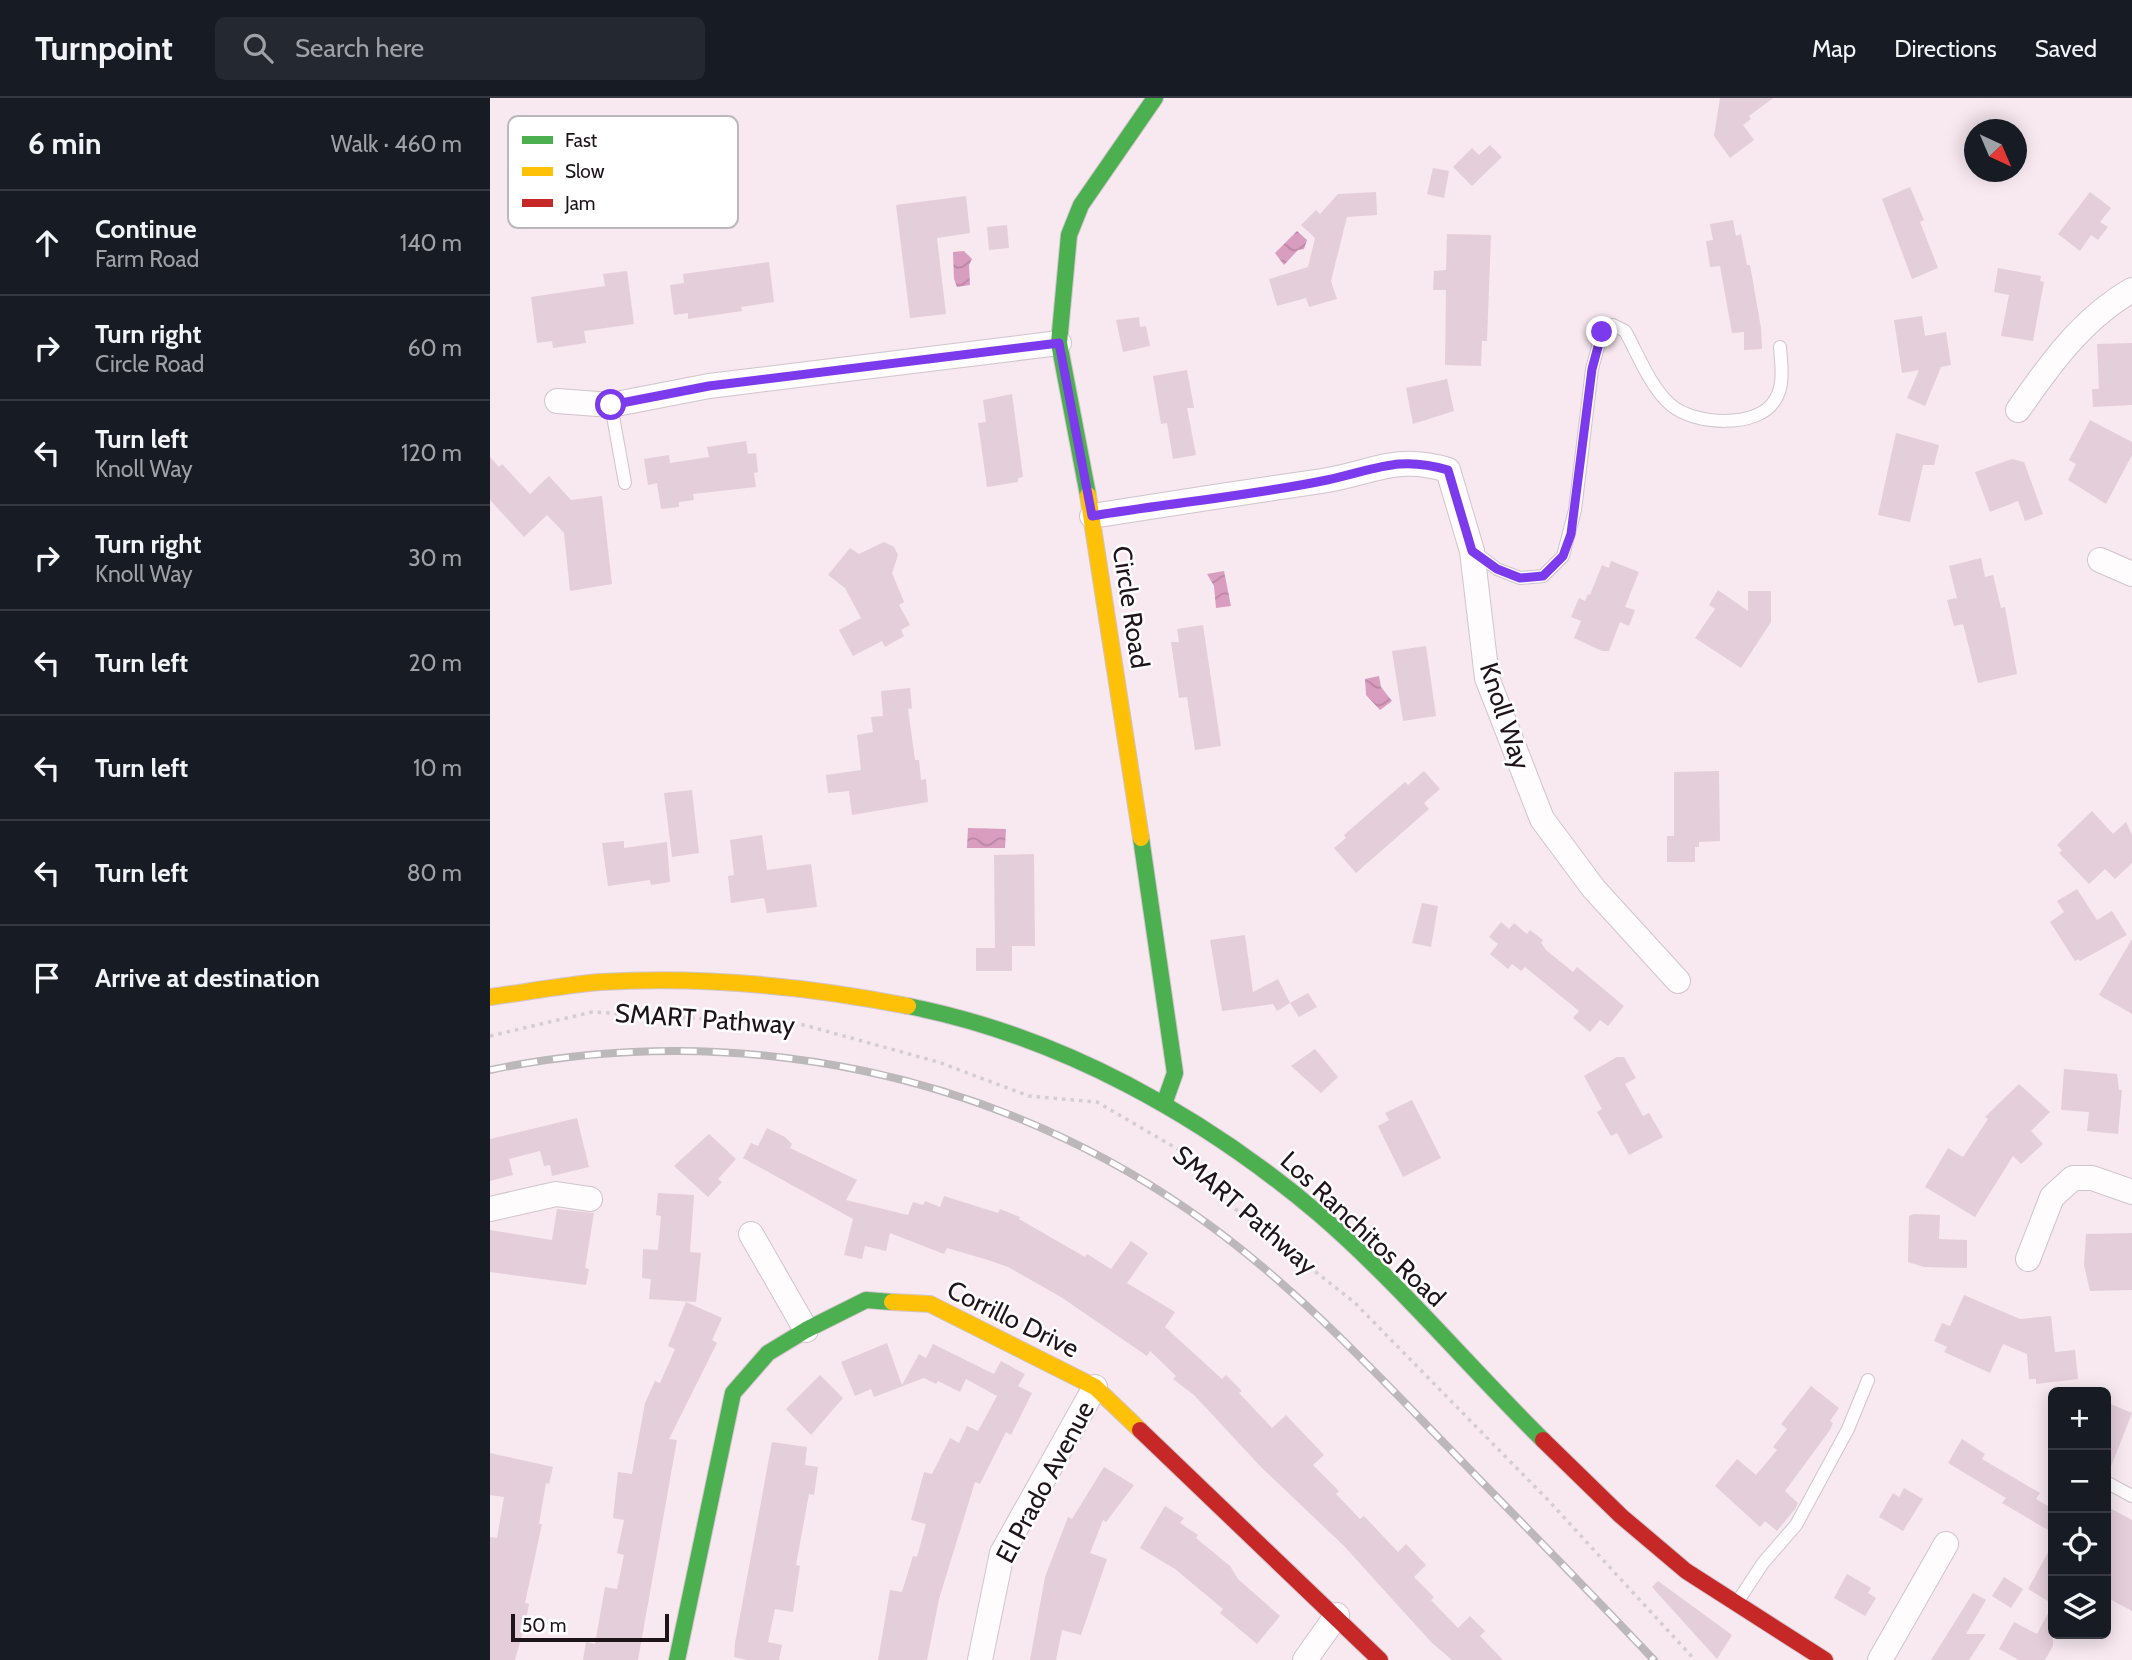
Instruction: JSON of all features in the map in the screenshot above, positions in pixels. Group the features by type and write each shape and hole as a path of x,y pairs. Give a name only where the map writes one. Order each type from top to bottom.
{"street":[{"name":"Circle Road","path":"1155,98 1081,205 1069,235 1059,343 1092,516 1175,1073 1164,1104"},
{"path":"2018,410 2058,353 2107,304 2132,290"},
{"path":"557,401 611,405 709,386 1059,343"},
{"name":"Knoll Way","path":"1092,516 1327,480 1394,463 1423,462 1448,470 1472,551 1487,678 1542,819 1594,889 1678,981"},
{"path":"2100,560 2132,574"},
{"name":"Los Ranchitos Road","path":"490,997 534,988 610,981 698,979 773,984 867,996 990,1027 1080,1062 1164,1104 1238,1151 1318,1213 1594,1492 1669,1558 1736,1605 1825,1660"},
{"path":"2028,1259 2052,1197 2073,1178 2092,1178 2132,1192"},
{"path":"490,1209 556,1194 590,1199"},
{"path":"751,1234 806,1330"},
{"name":"Corrillo Drive","path":"677,1660 733,1393 768,1353 806,1330 866,1300 930,1304 1095,1387 1337,1615 1380,1660"},
{"name":"El Prado Avenue","path":"980,1660 1002,1553 1095,1387"},
{"path":"1880,1660 1946,1544"},
{"path":"1305,1660 1337,1615"}],"lane":[{"path":"1472,551 1497,569 1520,578 1543,576 1563,556 1576,510 1592,369 1602,332 1613,325 1625,331 1643,365 1671,406 1705,419 1752,419 1775,400 1782,373 1780,346"},
{"path":"611,405 625,483"},
{"path":"1736,1605 1763,1563 1796,1525 1848,1429 1868,1380"},
{"path":"2111,1485 2132,1496"}],"path":[{"name":"SMART Pathway","path":"490,1036 592,1012 804,1025 938,1062 1029,1096 1097,1102 1193,1158 1225,1201 1354,1302 1548,1500 1695,1660"}],"water":[{"path":"1297,231 1307,240 1304,249 1298,250 1284,265 1275,253"},
{"path":"964,251 972,259 969,265 970,285 957,287 953,252"},
{"path":"1224,571 1231,606 1216,608 1214,586 1207,574"},
{"path":"1379,676 1381,687 1392,701 1380,710 1366,695 1365,679"},
{"path":"968,828 1006,829 1005,848 967,848"}],"building":[{"path":"1720,98 1773,98 1749,116 1751,119 1743,125 1754,140 1730,158 1714,136"},
{"path":"1490,145 1502,157 1472,186 1453,167 1472,148 1479,155"},
{"path":"1433,168 1449,171 1444,198 1427,194"},
{"path":"1910,187 1924,220 1920,222 1938,268 1912,279 1882,199"},
{"path":"1376,192 1377,215 1347,217 1331,281 1337,299 1309,307 1306,298 1277,306 1269,279 1308,267 1315,238 1301,225 1316,210 1320,214 1338,194"},
{"path":"2090,192 2111,208 2100,222 2108,227 2098,240 2091,235 2080,251 2058,234"},
{"path":"966,196 970,233 937,238 946,314 910,318 896,205"},
{"path":"1733,220 1736,236 1741,234 1747,265 1750,265 1762,349 1744,350 1744,332 1732,333 1720,266 1710,267 1706,241 1713,240 1710,224"},
{"path":"1007,225 1009,248 989,250 987,227"},
{"path":"1447,234 1491,235 1487,341 1482,341 1481,366 1445,365 1446,290 1433,290 1434,271 1446,270"},
{"path":"769,262 774,302 741,307 742,311 688,319 688,313 674,315 670,285 684,283 683,274"},
{"path":"1998,268 2041,276 2040,281 2044,282 2033,341 2001,336 2009,295 1994,292"},
{"path":"627,271 634,324 584,331 586,343 553,348 552,341 537,343 531,297 605,286 603,274"},
{"path":"1922,316 1925,336 1946,332 1951,365 1941,367 1925,406 1907,398 1919,370 1902,373 1894,320"},
{"path":"1139,317 1140,327 1146,326 1150,346 1123,352 1116,320"},
{"path":"2132,343 2132,405 2093,407 2092,389 2099,389 2097,344"},
{"path":"1187,370 1194,408 1187,408 1196,455 1173,459 1167,423 1161,424 1153,376"},
{"path":"1447,379 1454,411 1413,424 1406,388"},
{"path":"1012,394 1023,477 1018,478 1018,482 987,487 978,423 986,422 983,400"},
{"path":"2090,420 2132,442 2132,455 2106,504 2068,480 2076,464 2069,460"},
{"path":"1896,433 1939,445 1934,465 1923,465 1910,522 1878,515"},
{"path":"746,441 748,454 756,453 756,487 693,494 694,500 679,502 679,507 661,509 657,483 648,485 644,459 669,455 670,463 709,457 707,447"},
{"path":"490,457 499,467 502,464 530,494 549,476 571,500 602,496 612,584 570,591 564,533 547,515 524,537 490,500"},
{"path":"2012,459 2024,462 2043,514 2025,521 2018,501 1990,512 1975,472"},
{"path":"884,542 894,547 898,555 892,573 904,602 899,605 910,625 901,630 904,636 885,647 882,641 853,656 839,630 861,618 845,588 828,575 850,548 859,554"},
{"path":"1981,558 1985,577 1993,575 2001,608 2005,607 2017,674 1978,683 1963,624 1954,626 1947,600 1957,598 1949,566"},
{"path":"1611,561 1639,572 1625,607 1635,610 1629,626 1620,622 1609,651 1602,651 1574,638 1581,621 1571,617 1579,598 1585,601 1588,594 1590,595 1602,565 1609,568"},
{"path":"1718,590 1748,611 1748,591 1771,591 1771,622 1741,668 1695,638 1715,609 1709,605"},
{"path":"1203,625 1221,746 1195,750 1187,697 1179,698 1171,642 1179,642 1177,629"},
{"path":"1426,646 1436,716 1403,721 1392,651"},
{"path":"910,688 912,708 908,709 915,760 919,760 921,780 926,779 928,802 852,815 849,791 828,793 826,775 861,770 857,735 873,732 871,717 883,716 881,691"},
{"path":"1424,771 1440,789 1424,803 1429,809 1356,873 1334,848 1346,838 1344,835 1405,782 1408,785"},
{"path":"1719,771 1720,841 1699,842 1699,847 1695,847 1695,862 1667,862 1667,836 1674,836 1674,772"},
{"path":"692,790 699,853 672,857 664,793"},
{"path":"2092,811 2113,834 2126,822 2132,835 2132,863 2115,879 2105,869 2089,884 2059,853 2062,850 2057,845"},
{"path":"762,835 767,870 811,864 817,907 767,913 764,898 731,903 728,876 734,875 730,840"},
{"path":"624,841 624,848 667,842 670,882 651,885 650,880 608,886 602,843"},
{"path":"1034,854 1035,946 1012,946 1012,971 976,971 976,948 995,948 994,855"},
{"path":"2077,889 2097,920 2112,911 2127,935 2080,961 2075,961 2050,922 2064,912 2057,901"},
{"path":"1422,903 1438,906 1431,947 1412,943"},
{"path":"1501,922 1509,929 1514,923 1527,934 1530,930 1543,940 1541,943 1546,950 1573,972 1577,967 1624,1006 1608,1026 1600,1020 1590,1032 1573,1018 1579,1011 1525,967 1521,971 1512,964 1508,969 1490,954 1498,944 1489,937"},
{"path":"1245,935 1253,992 1278,979 1290,1003 1277,1011 1273,1004 1222,1011 1210,940"},
{"path":"2132,939 2132,1014 2099,995"},
{"path":"1308,993 1317,1007 1299,1017 1290,1003"},
{"path":"1315,1049 1338,1077 1321,1093 1291,1066"},
{"path":"1617,1057 1624,1057 1636,1078 1625,1084 1643,1116 1649,1113 1663,1137 1629,1155 1617,1133 1611,1136 1597,1112 1602,1109 1584,1076"},
{"path":"2064,1069 2117,1074 2119,1090 2122,1090 2118,1134 2087,1131 2089,1112 2061,1110"},
{"path":"2019,1084 2050,1112 2031,1131 2043,1144 2021,1164 2013,1156 1975,1217 1925,1187 1948,1148 1963,1157 1988,1119 1985,1117"},
{"path":"1412,1100 1441,1158 1403,1177 1378,1126 1389,1120 1385,1113"},
{"path":"577,1118 589,1167 552,1176 550,1165 544,1166 540,1151 509,1159 513,1175 490,1181 490,1139"},
{"path":"767,1128 785,1137 792,1144 790,1148 857,1180 846,1200 908,1215 913,1202 923,1205 925,1201 940,1207 944,1196 998,1213 1000,1209 1020,1217 1019,1219 1085,1257 1087,1254 1111,1269 1131,1241 1148,1253 1127,1283 1175,1312 1165,1327 1222,1379 1226,1375 1272,1428 1286,1415 1324,1455 1313,1465 1339,1491 1336,1494 1360,1519 1364,1516 1398,1552 1406,1544 1426,1565 1414,1577 1434,1597 1431,1600 1458,1628 1470,1616 1485,1631 1480,1636 1503,1660 1452,1660 1432,1643 1344,1546 1260,1466 1194,1395 1173,1379 1176,1376 1150,1351 1147,1356 1061,1297 1008,1267 988,1260 947,1248 944,1254 890,1233 886,1251 865,1246 862,1259 844,1255 853,1219 743,1158 751,1143 758,1146"},
{"path":"709,1134 736,1159 718,1179 722,1182 708,1197 674,1166"},
{"path":"658,1193 694,1195 690,1252 701,1253 696,1302 649,1299 651,1279 642,1278 643,1249 658,1250 661,1216 656,1215"},
{"path":"557,1209 594,1213 585,1268 589,1269 586,1285 490,1272 490,1230 552,1240"},
{"path":"1940,1215 1939,1239 1967,1240 1967,1268 1924,1267 1908,1262 1909,1216"},
{"path":"2132,1233 2132,1290 2090,1291 2084,1265 2086,1234"},
{"path":"1964,1295 2020,1319 2051,1316 2055,1352 2075,1350 2078,1379 2036,1384 2036,1379 2029,1379 2027,1354 2003,1344 1990,1373 1944,1352 1947,1347 1934,1341 1942,1323 1950,1326"},
{"path":"686,1302 722,1318 712,1340 717,1343 669,1439 677,1440 638,1660 583,1660 586,1642 595,1644 605,1587 617,1589 624,1555 617,1553 624,1520 613,1518 618,1472 632,1474 645,1403 655,1381 660,1383 675,1349 668,1346"},
{"path":"887,1343 902,1385 919,1354 926,1358 933,1344 994,1374 1001,1361 1025,1374 1018,1386 1032,1393 1011,1435 1006,1432 980,1484 975,1482 939,1599 927,1660 878,1660 890,1590 902,1592 913,1556 917,1557 926,1524 911,1520 924,1472 932,1474 950,1438 959,1443 967,1426 978,1431 997,1396 966,1379 960,1392 938,1381 936,1384 924,1378 874,1397 871,1389 855,1396 841,1362"},
{"path":"820,1375 843,1398 811,1435 786,1409"},
{"path":"1811,1386 1839,1408 1830,1421 1833,1423 1830,1430 1785,1491 1798,1503 1795,1509 1777,1531 1765,1521 1760,1527 1715,1486 1737,1459 1756,1475 1777,1450 1773,1447 1787,1429 1781,1424"},
{"path":"2111,1404 2132,1413 2111,1466"},
{"path":"1962,1439 1985,1454 1982,1459 2040,1493 2036,1499 2048,1506 2048,1530 2002,1503 2006,1498 1948,1463"},
{"path":"772,1442 807,1447 805,1465 818,1467 814,1495 809,1494 796,1565 800,1566 793,1612 775,1609 768,1642 782,1645 779,1660 747,1660 734,1657 735,1643"},
{"path":"490,1453 553,1467 549,1484 546,1483 539,1524 542,1524 525,1603 529,1604 515,1660 490,1660 490,1537 497,1538 504,1497 490,1495"},
{"path":"1104,1467 1134,1485 1106,1522 1103,1520 1090,1553 1107,1559 1081,1635 1062,1630 1056,1660 1030,1660 1045,1577 1068,1517 1072,1519"},
{"path":"1904,1488 1923,1499 1903,1531 1879,1517 1893,1493 1899,1497"},
{"path":"1165,1506 1184,1518 1180,1523 1198,1535 1196,1538 1230,1566 1238,1579 1280,1616 1257,1644 1220,1613 1223,1609 1175,1569 1140,1548"},
{"path":"2111,1509 2132,1520 2132,1611 2111,1600"},
{"path":"2048,1552 2048,1601 2028,1589"},
{"path":"1847,1574 1871,1588 1868,1593 1876,1598 1865,1616 1834,1598"},
{"path":"2004,1577 2023,1589 2011,1608 1992,1596"},
{"path":"1658,1581 1732,1635 1717,1659 1652,1587"},
{"path":"1973,1593 1986,1600 1966,1634 1986,1634 1969,1660 1931,1660"},
{"path":"2048,1613 2048,1639 2053,1639 2053,1646 2045,1660 2019,1660 1999,1649 2014,1622 2037,1634"}],"railway":[{"path":"490,1070 584,1056 678,1051 772,1056 866,1071 957,1096 1045,1129 1129,1172 1208,1224 1272,1275 1361,1358 1654,1660"}],"traffic: fast":[{"path":"1088,495 1059,343 1069,235 1081,205 1155,98"},
{"path":"1141,838 1175,1073 1164,1104"},
{"path":"908,1006 965,1019 1074,1059 1127,1084 1227,1144 1274,1178 1349,1240 1543,1440"},
{"path":"677,1660 733,1393 768,1353 806,1330 866,1300 892,1302"}],"traffic: slow":[{"path":"1088,495 1141,838"},
{"path":"490,997 601,982 678,980 793,988 908,1006"},
{"path":"892,1302 930,1304 1095,1387 1140,1430"}],"traffic: jam":[{"path":"1140,1430 1380,1660"},
{"path":"1543,1440 1621,1516 1686,1571 1825,1660"}],"route":[{"path":"611,405 709,386 1059,343 1092,516 1327,480 1394,463 1423,462 1448,470 1461,506 1472,551 1497,569 1520,578 1543,576 1555,566 1563,556 1571,534 1592,369 1602,332"}]}
